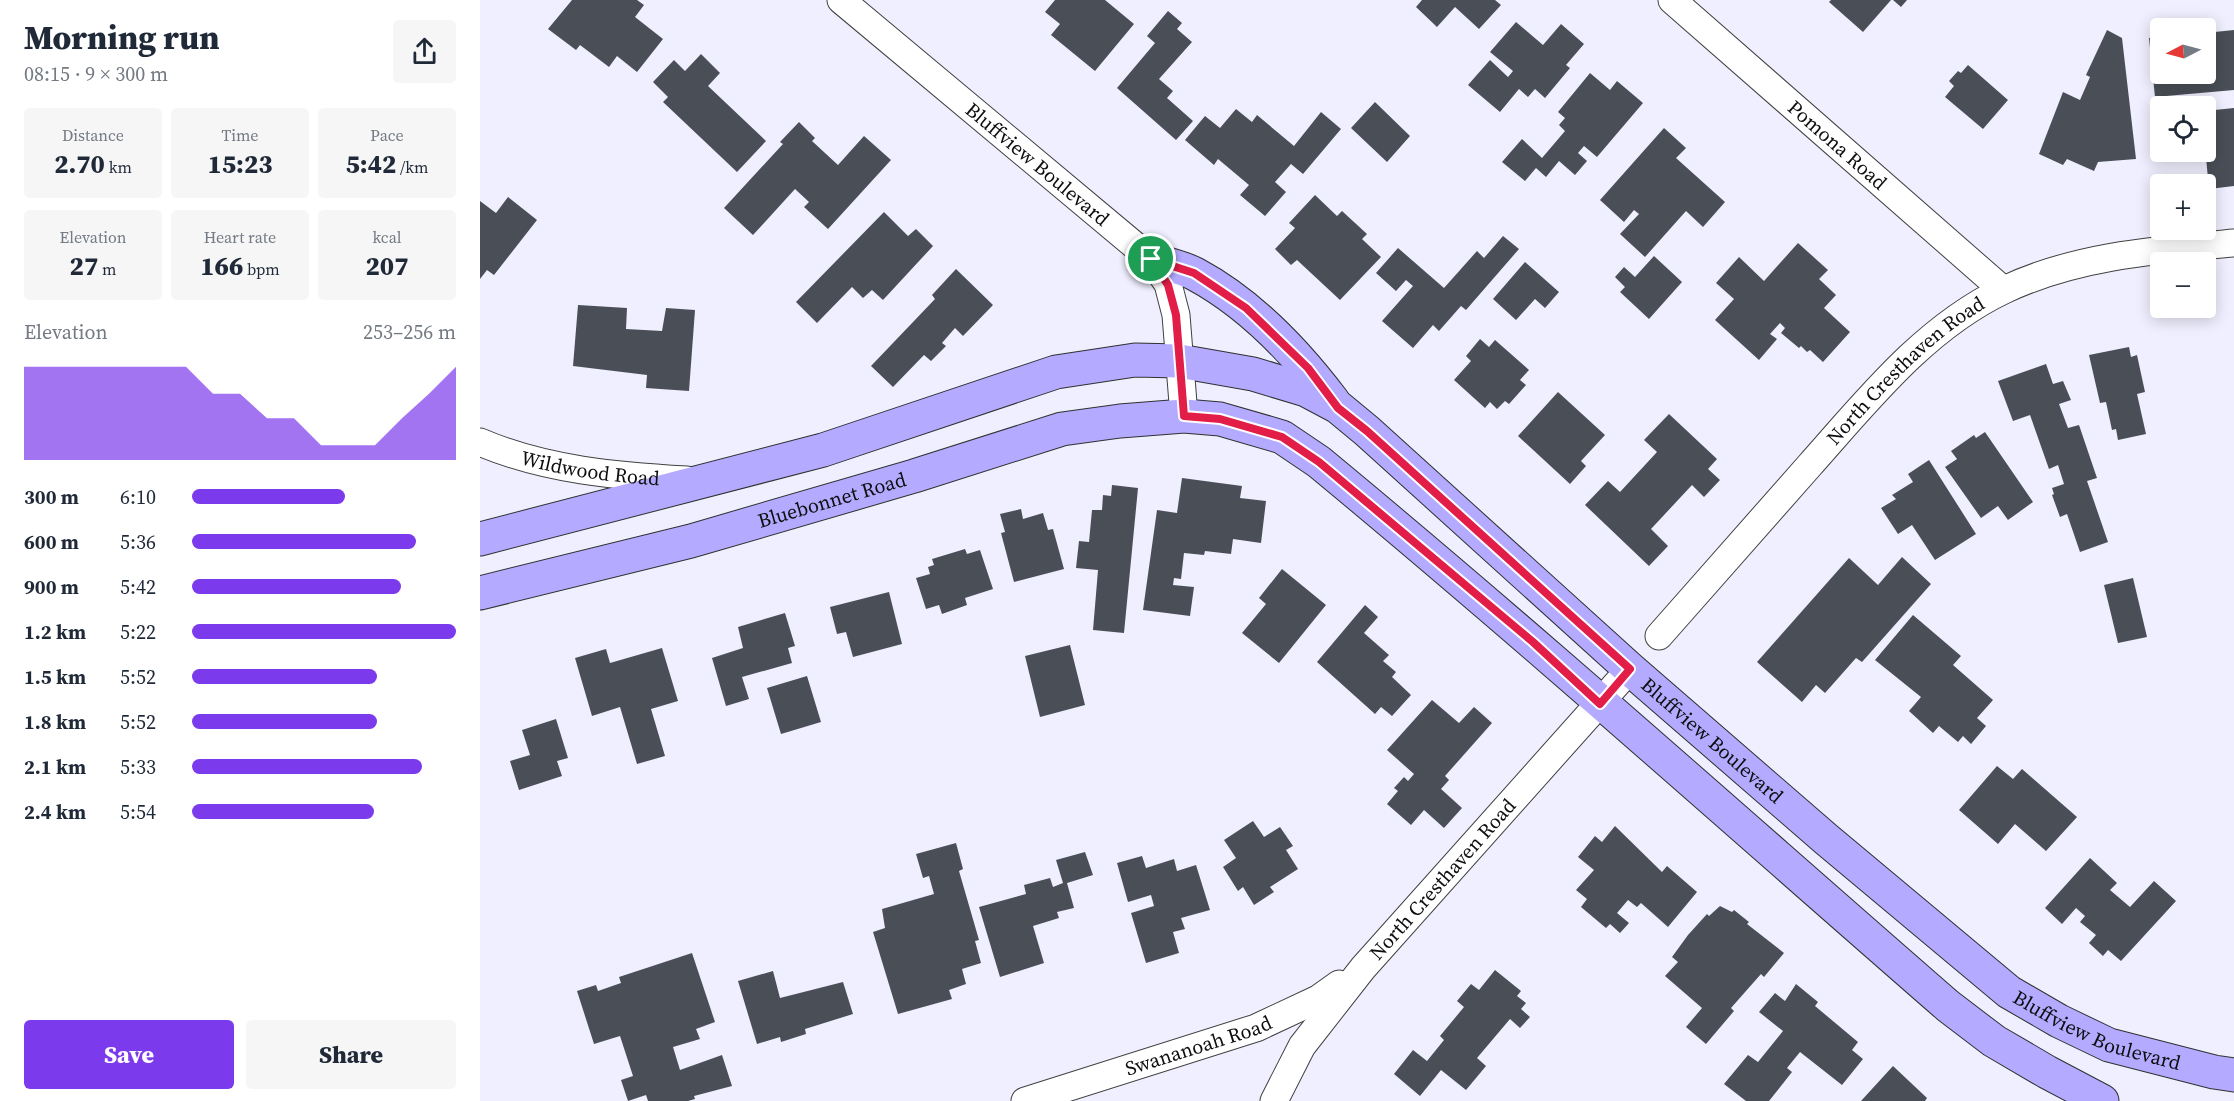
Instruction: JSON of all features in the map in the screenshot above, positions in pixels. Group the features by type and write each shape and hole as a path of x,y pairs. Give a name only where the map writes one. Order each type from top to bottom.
{"main road":[{"path":"1151,259 1194,273 1246,308 1308,368 1338,408"},
{"path":"480,539 823,450 1056,372 1135,360 1179,361"},
{"name":"Bluffview Boulevard","path":"1179,361 1252,374 1306,390 1338,408 1367,431 1630,669 1826,839 2010,992 2059,1021 2109,1045 2234,1075"},
{"path":"1184,416 1220,419 1282,437 1319,462 1524,634 1600,704 1948,1006 1994,1041 2103,1101"},
{"name":"Bluebonnet Road","path":"480,593 691,541 914,476 1062,429 1120,421 1184,416"}],"street":[{"name":"Pomona Road","path":"1672,0 2003,290"},
{"name":"Bluffview Boulevard","path":"848,2 1151,259 1168,285 1176,315 1184,416"},
{"name":"North Cresthaven Road","path":"1659,636 1901,364 1952,321 2003,290 2049,273 2096,260 2154,251 2234,243"},
{"name":"Wildwood Road","path":"480,442 500,451 560,466 623,476 703,481"},
{"name":"North Cresthaven Road","path":"1274,1101 1302,1046 1363,968 1630,669"},
{"name":"Swananoah Road","path":"1025,1101 1081,1094 1256,1028 1318,999 1363,968"}],"building":[{"path":"572,0 637,0 644,5 635,17 663,39 637,72 617,56 609,67 580,45 576,50 548,29"},
{"path":"1055,0 1105,0 1134,24 1095,71 1051,35 1060,24 1045,12"},
{"path":"1422,0 1495,0 1501,5 1479,29 1455,7 1437,27 1416,7"},
{"path":"1831,0 1891,0 1863,32 1829,2"},
{"path":"1893,0 1907,0 1901,7"},
{"path":"1168,11 1182,23 1177,29 1192,42 1159,79 1173,91 1167,98 1193,121 1176,140 1117,88 1155,43 1147,36"},
{"path":"1516,22 1543,45 1561,24 1584,44 1566,65 1570,68 1545,98 1535,89 1528,97 1519,89 1500,112 1468,85 1490,60 1508,77 1513,71 1490,52"},
{"path":"2107,30 2122,38 2136,159 2098,162 2094,171 2067,159 2063,165 2039,154 2063,92 2080,100 2090,77 2086,75"},
{"path":"2234,30 2234,90 2155,96 2154,84 2216,84 2216,32"},
{"path":"701,54 720,73 708,86 766,141 737,172 663,102 668,97 653,82 674,60 685,71"},
{"path":"1968,65 2008,100 1983,129 1945,97 1954,86 1949,81 1958,71 1961,73"},
{"path":"1590,73 1610,90 1617,81 1643,103 1597,157 1584,146 1578,153 1587,161 1575,175 1559,161 1546,177 1536,168 1525,181 1502,162 1522,139 1542,158 1565,131 1559,125 1565,118 1558,112"},
{"path":"1375,102 1410,136 1387,162 1351,128"},
{"path":"2234,108 2234,186 2216,188 2216,174 2208,174 2206,162 2216,162 2216,110"},
{"path":"1236,109 1252,122 1257,115 1294,146 1321,112 1341,129 1303,174 1291,164 1275,182 1286,192 1265,216 1240,195 1249,185 1218,159 1214,165 1185,140 1205,116 1220,128"},
{"path":"799,122 815,138 812,141 838,165 864,136 891,160 828,229 804,207 809,202 795,189 753,235 724,208 783,144 780,142"},
{"path":"1664,128 1686,148 1676,158 1725,202 1703,227 1686,211 1645,257 1620,234 1639,214 1634,210 1624,222 1600,200"},
{"path":"1315,195 1337,216 1342,211 1367,234 1362,239 1381,257 1340,300 1297,260 1291,265 1275,249 1295,228 1289,223"},
{"path":"508,197 537,220 494,275 487,270 480,279 480,201 496,213"},
{"path":"884,212 908,236 916,229 933,246 883,300 872,290 863,298 852,287 817,323 796,302"},
{"path":"1503,236 1519,249 1466,310 1461,306 1439,331 1433,325 1413,348 1382,321 1413,286 1406,280 1396,291 1376,273 1398,248 1444,288 1477,251 1484,258"},
{"path":"1798,243 1828,270 1819,279 1836,295 1824,308 1850,332 1823,362 1810,350 1807,352 1801,346 1799,348 1781,333 1785,328 1780,323 1770,334 1777,339 1759,360 1715,320 1734,299 1716,283 1739,257 1764,281"},
{"path":"1654,256 1682,282 1649,319 1620,292 1625,287 1615,277 1624,267 1635,277"},
{"path":"1525,262 1559,292 1545,308 1535,299 1516,320 1493,299"},
{"path":"956,269 993,305 963,336 955,328 942,343 946,346 931,361 924,355 893,387 871,366 935,299 932,295"},
{"path":"578,305 627,308 626,329 662,331 666,308 695,310 689,391 646,388 647,375 573,366"},
{"path":"1480,339 1489,347 1495,340 1529,370 1520,380 1526,385 1509,404 1505,401 1497,409 1490,402 1485,408 1454,380 1471,361 1466,356"},
{"path":"2129,347 2131,357 2137,355 2145,392 2137,394 2146,434 2118,440 2116,429 2112,430 2106,402 2100,403 2089,355"},
{"path":"2046,364 2053,384 2063,381 2071,400 2059,404 2068,428 2079,425 2097,478 2087,481 2108,542 2080,552 2067,514 2060,517 2052,495 2054,494 2052,488 2064,484 2058,465 2049,469 2030,415 2013,421 1998,381"},
{"path":"1558,392 1605,435 1581,461 1586,466 1570,484 1518,436"},
{"path":"1669,414 1717,459 1708,469 1720,480 1704,497 1692,485 1651,529 1668,546 1649,566 1585,505 1608,481 1620,492 1657,452 1644,440"},
{"path":"1985,432 2033,502 2008,520 1998,506 1981,518 1945,467 1957,459 1951,451 1974,435 1976,438"},
{"path":"1929,460 1976,534 1935,560 1912,525 1898,534 1881,508 1896,499 1892,495 1913,482 1908,474"},
{"path":"1182,478 1242,486 1240,498 1266,501 1261,543 1233,539 1231,554 1205,551 1204,555 1184,553 1181,579 1174,578 1173,585 1194,587 1190,616 1143,610 1157,510 1177,513"},
{"path":"1112,485 1138,488 1124,633 1093,630 1098,570 1076,568 1079,541 1089,542 1092,510 1102,510 1103,495 1111,496"},
{"path":"1021,509 1023,519 1043,513 1048,530 1053,529 1064,569 1014,582 1001,533 1005,532 1000,514"},
{"path":"965,549 967,554 980,550 993,589 965,598 967,605 942,614 939,605 926,609 916,578 930,574 928,567 934,565 932,559"},
{"path":"1902,557 1931,584 1862,662 1856,658 1825,693 1816,685 1802,702 1757,662 1849,558 1878,585"},
{"path":"1282,569 1326,605 1279,663 1242,633 1266,604 1259,598"},
{"path":"2133,578 2147,637 2118,643 2104,585"},
{"path":"889,592 902,644 853,657 846,632 837,634 830,607"},
{"path":"1365,605 1378,617 1364,633 1389,655 1383,661 1396,672 1392,677 1411,695 1392,716 1381,707 1375,714 1317,662"},
{"path":"785,613 795,646 788,648 792,663 742,677 749,699 726,706 712,658 743,648 738,627"},
{"path":"1913,615 1961,656 1953,665 1993,700 1977,718 1986,726 1971,744 1963,736 1958,742 1939,726 1933,733 1909,711 1921,697 1875,660"},
{"path":"1070,645 1085,705 1040,717 1025,656"},
{"path":"662,648 678,701 651,709 665,756 637,764 620,707 592,716 575,658 606,649 610,663"},
{"path":"807,676 821,722 781,734 767,688"},
{"path":"1432,700 1459,723 1474,707 1492,723 1445,776 1449,780 1441,789 1462,808 1444,828 1424,810 1411,825 1387,804 1398,791 1394,788 1404,777 1408,781 1414,774 1387,750"},
{"path":"556,719 568,758 557,761 562,776 519,790 510,761 530,755 522,730"},
{"path":"1997,766 2013,779 2022,769 2077,817 2046,851 2015,824 1998,844 1959,810"},
{"path":"1253,821 1264,837 1280,827 1293,846 1286,850 1298,869 1270,887 1274,892 1254,905 1243,887 1238,891 1223,867 1236,858 1224,840"},
{"path":"1615,826 1662,872 1667,866 1697,892 1668,927 1641,903 1637,907 1628,900 1617,913 1629,923 1620,933 1610,924 1606,928 1581,907 1587,899 1576,890 1594,870 1578,857 1595,836 1602,842"},
{"path":"956,843 963,869 959,871 979,940 975,941 981,963 962,969 966,984 949,990 952,999 898,1014 873,932 885,928 882,909 934,894 929,876 923,878 916,854"},
{"path":"1085,852 1093,875 1067,883 1074,908 1057,912 1059,918 1033,926 1044,963 1000,977 979,907 1026,894 1024,885 1050,878 1053,887 1063,883 1056,860"},
{"path":"1142,856 1146,868 1174,859 1177,871 1196,865 1210,910 1181,918 1185,929 1173,932 1179,953 1146,963 1131,913 1154,906 1151,895 1128,902 1117,863"},
{"path":"2090,858 2117,883 2110,890 2130,907 2154,881 2176,901 2121,961 2108,950 2103,956 2089,943 2096,935 2080,922 2085,916 2076,908 2062,924 2045,908"},
{"path":"1720,906 1732,912 1734,910 1749,922 1747,924 1784,953 1764,977 1761,974 1731,1008 1734,1011 1706,1044 1686,1027 1702,1008 1665,976 1678,962 1672,957 1688,935 1707,914 1709,916"},
{"path":"692,953 715,1022 696,1029 700,1039 673,1047 680,1070 722,1055 732,1086 694,1096 695,1099 688,1101 648,1101 646,1095 628,1101 621,1080 633,1076 620,1036 594,1044 577,991 596,985 598,991 621,983 619,977"},
{"path":"1495,970 1521,991 1517,996 1526,1003 1521,1009 1530,1017 1520,1028 1510,1019 1477,1058 1486,1066 1466,1090 1441,1070 1420,1096 1394,1074 1413,1050 1427,1061 1444,1040 1440,1036 1464,1007 1457,1001 1471,984 1479,990"},
{"path":"773,971 780,998 843,982 853,1014 805,1029 806,1034 781,1042 780,1037 757,1044 738,981"},
{"path":"1796,984 1818,1002 1815,1006 1858,1042 1852,1050 1863,1059 1842,1085 1800,1052 1787,1068 1792,1072 1769,1101 1746,1101 1724,1084 1748,1055 1758,1062 1783,1031 1759,1012 1775,993 1785,1001"},
{"path":"1893,1066 1927,1098 1925,1101 1861,1101"}],"route":[{"path":"1151,259 1194,273 1246,308 1308,368 1338,408 1367,431 1630,669 1600,704 1533,642 1319,462 1282,437 1220,419 1184,416 1176,315 1168,285 1151,259"}]}
